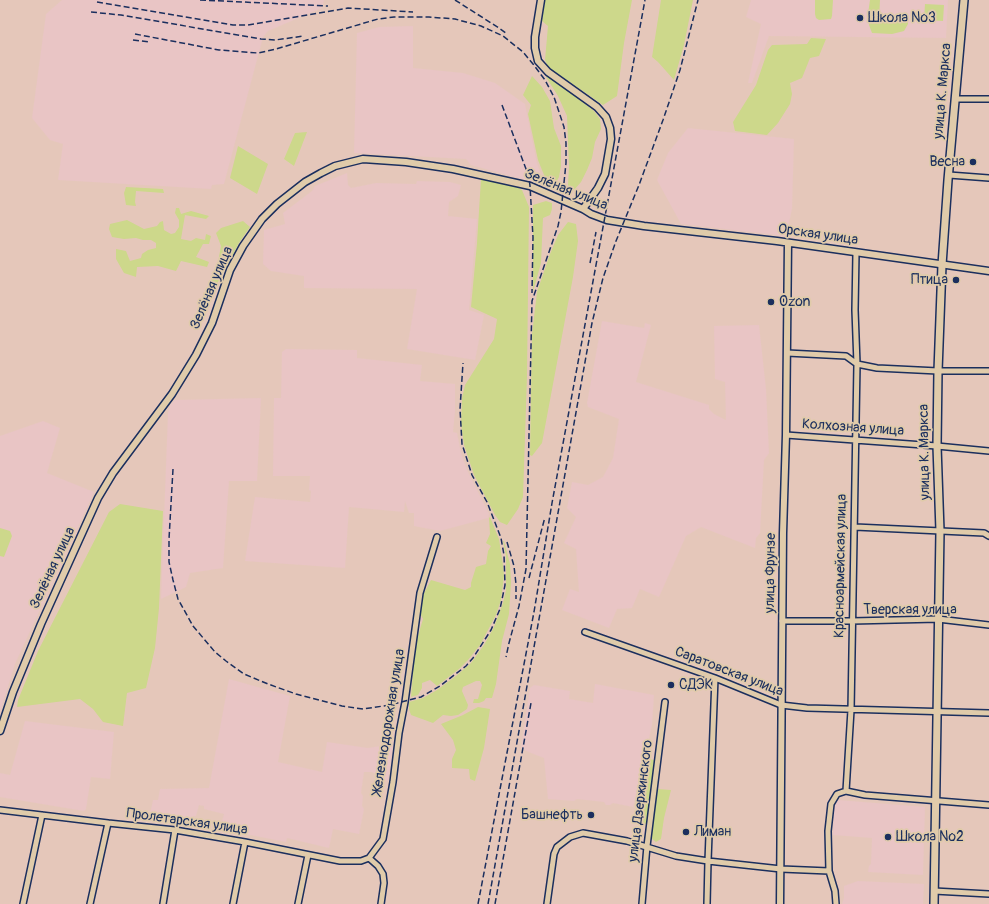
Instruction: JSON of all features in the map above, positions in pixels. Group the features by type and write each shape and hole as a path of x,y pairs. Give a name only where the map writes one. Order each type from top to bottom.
{"main road":[{"name":"улица К. Маркса","path":"934,904 940,531 937,446 938,371 942,265 964,0"}],"street":[{"path":"541,0 535,37 535,48 538,61 548,72 597,107 606,117 610,128 611,139 604,174 598,188 583,209"},
{"path":"956,99 989,98"},
{"name":"Зелёная улица","path":"0,731 13,692 40,624 98,498 113,473 172,394 196,355 212,323 230,270 243,246 262,219 277,204 305,182 326,170 363,159 406,162 453,169 530,186 604,219 644,226"},
{"path":"949,175 989,178"},
{"name":"Орская улица","path":"644,226 919,260 942,265 989,271"},
{"name":"улица Фрунзе","path":"780,904 782,841 781,705 783,533 786,436 788,243"},
{"name":"Красноармейская улица","path":"846,791 851,710 855,527 857,364 855,310 856,253"},
{"path":"787,353 846,356 857,364 877,368 938,371 989,371"},
{"name":"Колхозная улица","path":"786,436 989,451"},
{"path":"855,527 984,533 989,536"},
{"name":"Железнодорожная улица","path":"369,858 383,840 405,702 420,593 436,537"},
{"name":"Тверская улица","path":"782,621 938,619 989,625"},
{"name":"Саратовская улица","path":"585,632 715,678 781,705 851,710 989,713"},
{"path":"708,904 708,861 715,678"},
{"name":"улица Дзержинского","path":"642,904 647,846 665,702"},
{"path":"836,904 835,891 829,871 828,831 831,804 837,794 846,791 866,796 989,805"},
{"name":"Пролетарская улица","path":"0,810 175,830 340,861 361,861 369,858"},
{"path":"23,904 42,815"},
{"path":"90,904 108,823"},
{"path":"163,904 175,830"},
{"path":"547,904 554,854 557,847 570,837 582,834 627,841 676,856 708,861 781,869 829,871"},
{"path":"233,904 245,842"},
{"path":"298,904 308,855"},
{"path":"369,858 378,866 383,874 384,883 381,904"},
{"path":"934,891 989,894"}],"shaded area":[{"path":"62,0 324,0 322,8 268,31 263,37 224,184 212,185 211,189 58,180 63,144 50,140 32,118 46,14"},
{"name":"Школа №3","path":"751,0 948,0 946,38 769,36 752,83 748,83 761,24 746,17"},
{"path":"413,26 413,68 463,73 495,83 525,104 537,163 544,184 471,165 466,159 354,153 357,33 379,27"},
{"path":"688,128 794,139 792,209 786,236 681,224 657,180 668,153"},
{"path":"347,173 348,185 351,188 376,183 416,184 417,181 450,182 461,185 458,196 449,202 448,216 477,219 469,310 484,315 475,360 407,349 417,289 304,288 304,276 271,271 263,264 264,230 285,224 283,213 312,191 315,186"},
{"path":"602,321 644,328 645,323 651,325 636,382 709,405 709,409 714,414 726,420 725,382 715,379 714,326 759,325 766,389 769,453 764,460 760,533 756,538 755,548 701,527 686,536 659,597 640,589 632,608 617,609 609,628 562,610 570,589 579,592 576,549 564,543 576,517 567,508 572,482 588,485 603,477 613,458 619,419 588,407 587,403"},
{"path":"286,349 357,350 357,358 422,365 420,381 455,384 453,432 457,433 461,453 467,470 489,514 488,518 440,531 414,526 414,513 409,513 405,501 404,512 349,507 345,568 245,561 255,497 310,502 310,476 273,476 274,398 281,398 282,352"},
{"path":"261,398 257,481 229,481 223,568 190,573 186,587 161,599 168,413 170,405 175,400"},
{"path":"43,421 60,428 47,473 94,492 15,664 0,712 0,436"},
{"path":"229,679 290,696 278,762 322,772 327,742 368,748 393,744 388,781 372,772 364,772 361,793 363,796 362,806 364,809 359,834 333,829 329,848 287,838 286,842 220,829 224,814 204,809 204,806 199,805 196,816 193,816 192,823 150,814 153,800 158,800 160,789 209,788"},
{"path":"595,684 654,695 652,725 633,807 613,803 606,805 604,802 577,799 574,801 548,799 544,758 521,748 530,688 534,685 570,691 569,699 593,703"},
{"path":"25,721 114,732 110,779 91,777 86,809 84,811 0,797 0,773 10,775"},
{"name":"Школа №2","path":"838,800 925,807 923,875 868,872 871,864 872,838 833,835 834,805"},
{"path":"858,881 924,884 923,904 842,904 844,898 844,886"}],"green space":[{"path":"545,0 632,0 624,43 617,96 603,105 548,67 545,60 548,26 542,21"},
{"path":"661,0 693,0 684,45 674,80 652,57"},
{"path":"815,0 833,0 831,19 819,20 816,18"},
{"path":"870,0 880,0 879,20 908,22 904,31 892,34 872,33 869,25 868,14"},
{"path":"925,4 944,5 943,21 924,20"},
{"path":"811,38 826,39 819,56 810,58 802,78 790,83 792,94 790,104 778,123 767,135 735,131 733,122 756,85 768,50 772,45 807,44"},
{"path":"548,75 557,84 594,111 600,119 601,129 595,142 592,158 581,182 570,192 568,185 569,166 567,116 558,96 546,77"},
{"path":"532,76 542,87 550,101 554,128 561,146 561,166 559,177 552,190 546,180 538,160 528,114 531,105 523,95"},
{"path":"307,132 294,166 284,159 295,133"},
{"path":"238,146 268,164 257,194 230,178"},
{"path":"481,179 514,185 522,190 529,207 527,376 523,497 518,509 507,525 500,522 495,515 474,475 464,445 461,424 462,398 465,385 494,339 497,319 471,307"},
{"path":"126,187 163,189 164,193 136,191 136,206 126,205 124,193"},
{"path":"546,201 552,203 552,209 550,215 543,218 541,263 533,292 533,205"},
{"path":"176,208 179,208 181,214 191,211 209,216 206,219 185,215 181,239 191,241 196,238 205,240 206,234 211,236 209,244 203,244 196,257 209,262 207,267 181,261 176,271 158,266 137,267 136,277 124,273 116,259 116,249 126,251 130,261 141,258 142,254 148,250 156,248 156,243 151,240 112,237 109,229 110,224 127,220 144,229 157,226 163,221 164,230 171,234 175,233 179,227 179,220 175,213"},
{"path":"243,221 250,227 239,243 216,286 210,286 213,273 218,262 221,246 216,233 221,228"},
{"path":"568,222 576,224 578,241 573,277 542,443 532,456 530,455 532,334 537,292 558,235"},
{"path":"120,504 163,511 159,608 155,648 146,688 127,693 123,726 103,722 93,709 80,699 17,707 18,700 38,651 109,512"},
{"path":"490,517 499,539 504,576 501,600 496,615 480,645 459,669 437,686 430,680 422,683 422,688 418,695 411,697 415,646 423,619 420,613 423,595 431,580 465,590 471,587 476,567 486,564 488,551 491,546 486,543 490,534"},
{"path":"0,528 10,531 12,536 4,557 0,556"},
{"path":"503,541 510,564 511,582 509,614 502,641 496,684 492,698 486,698 484,701 479,703 473,703 474,699 478,699 482,685 480,681 476,681 463,687 462,691 468,705 467,709 458,715 443,715 433,723 411,715 409,702 423,698 437,690 471,663 484,645 494,627 506,590 506,556"},
{"path":"478,707 490,709 484,748 475,781 470,779 469,769 452,768 452,759 456,750 453,740 441,724"},
{"path":"648,759 655,760 649,818 646,824 639,822 637,819"},
{"path":"658,789 671,790 664,818 661,839 656,842 651,838"}],"railway":[{"path":"200,0 328,6"},
{"path":"455,0 507,34"},
{"path":"478,904 534,612 552,503 645,0"},
{"path":"488,904 592,323 603,278 616,241 639,185 680,70 698,0"},
{"path":"97,2 233,25 248,25 348,8 413,12"},
{"path":"91,12 121,15 261,39 275,40 304,36"},
{"path":"135,34 219,50 258,53 378,19 394,17 455,19 481,26 503,36 523,52 545,80 554,97 564,127 566,163 561,212 558,226 532,301 526,569 519,606 506,657"},
{"path":"133,40 149,42"},
{"path":"502,105 529,177 533,237 532,293"},
{"path":"590,263 596,232"},
{"path":"173,469 169,539 169,562 173,580 178,599 193,626 215,652 244,674 296,694 342,706 363,709 390,705 421,697 440,686 466,666 473,658 491,630 500,609 505,585 504,555 501,538 487,502 472,475 462,444 460,409 463,363"},
{"path":"529,578 545,517"},
{"path":"507,542 514,566 516,599"},
{"path":"495,904 531,703"}],"place":[{"name":"Школа №3","path":"860,18"},
{"name":"Весна","path":"973,162"},
{"name":"Птица","path":"956,280"},
{"name":"Ozon","path":"771,302"},
{"name":"СДЭК","path":"671,685"},
{"name":"Башнефть","path":"591,815"},
{"name":"Лиман","path":"686,832"},
{"name":"Школа №2","path":"888,837"}]}
